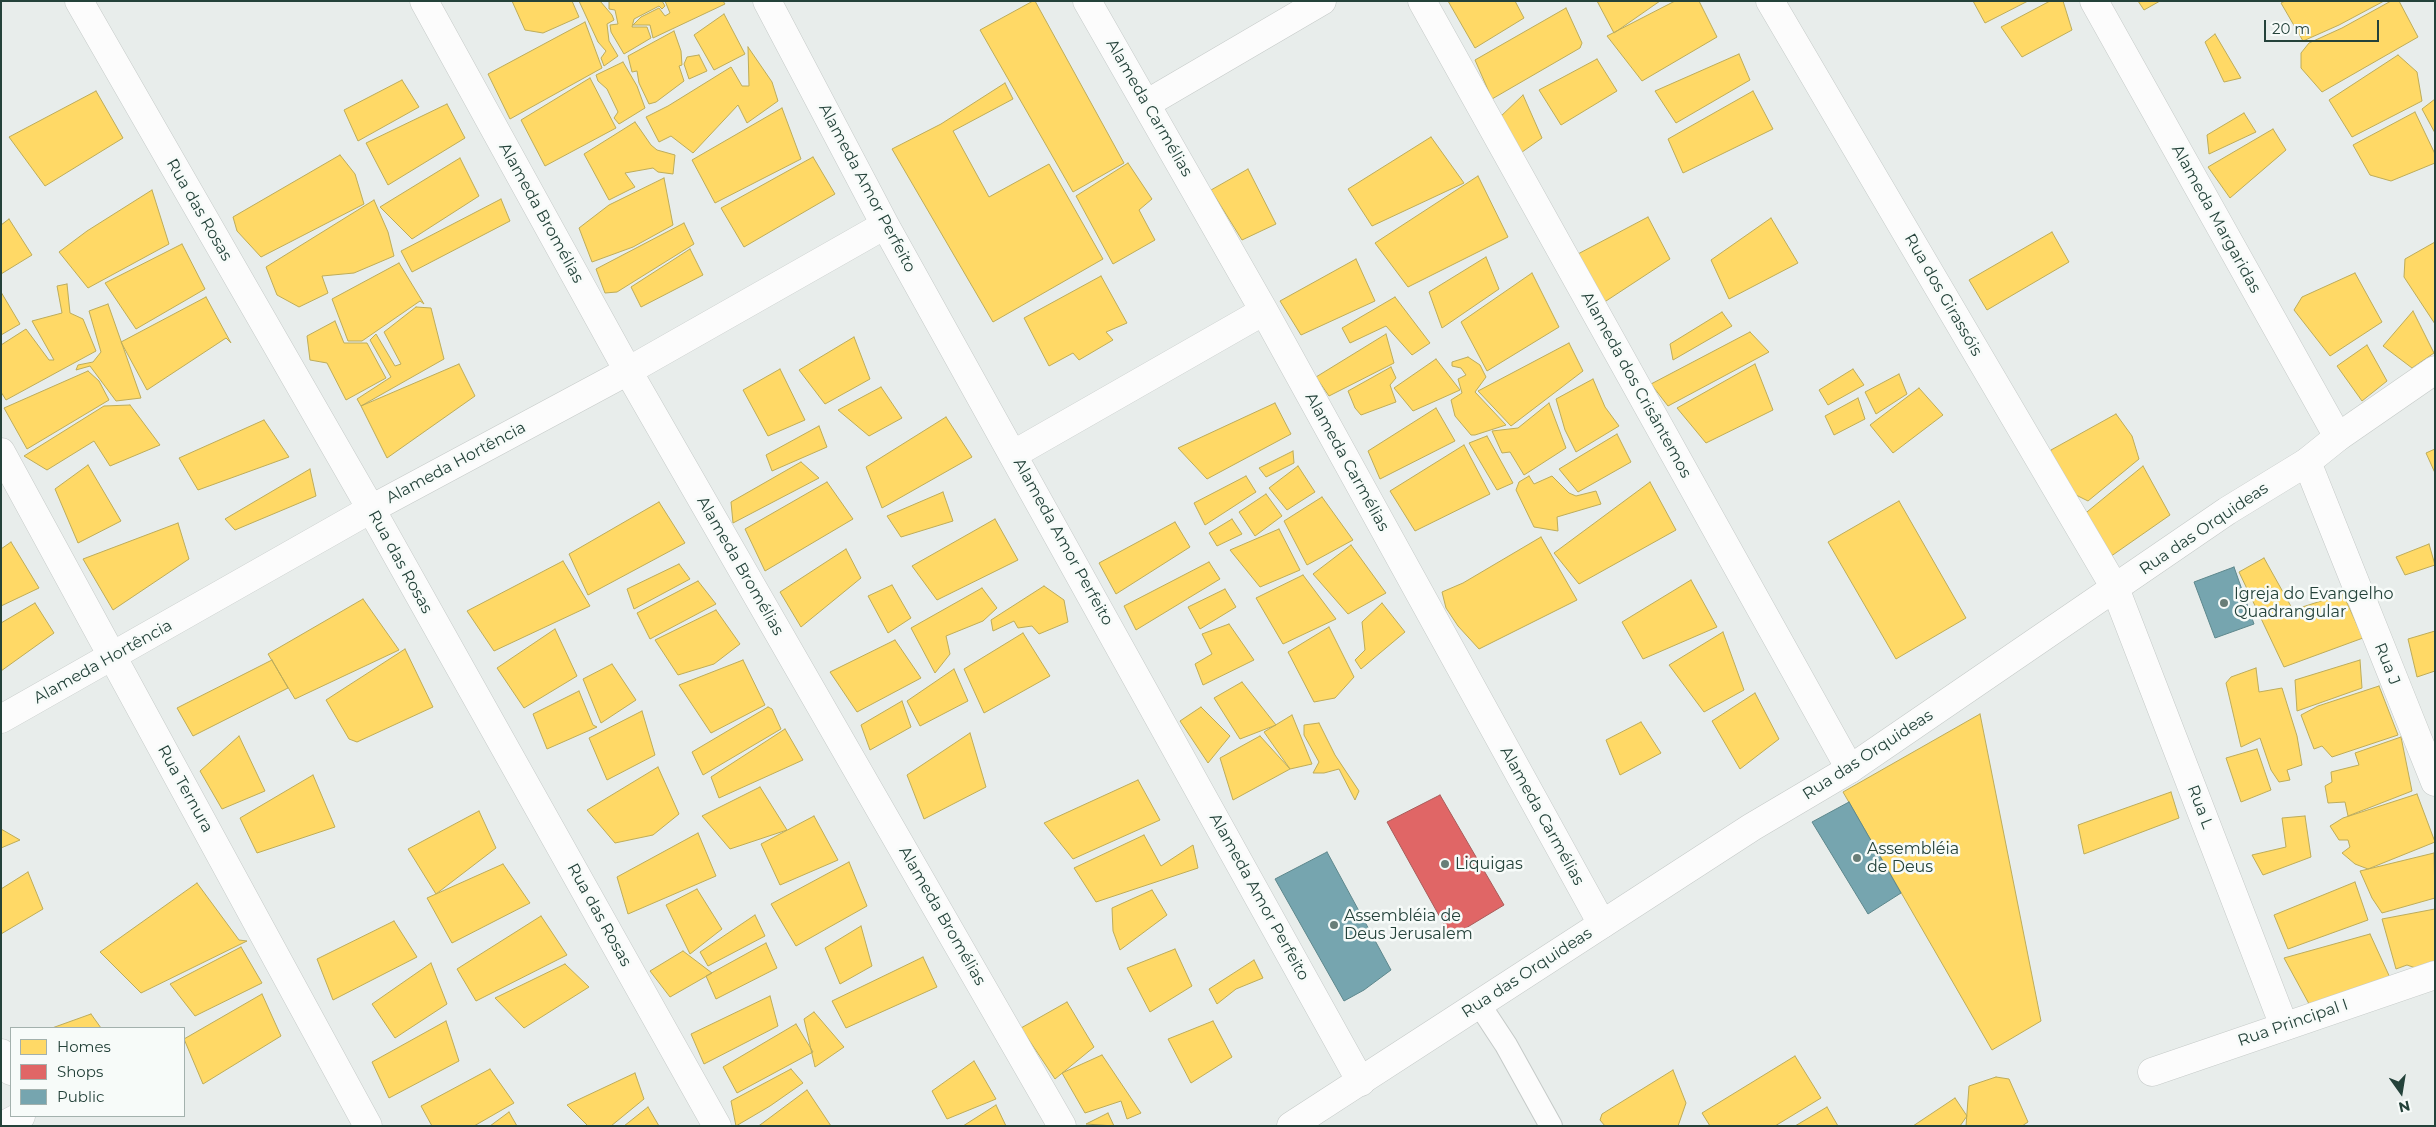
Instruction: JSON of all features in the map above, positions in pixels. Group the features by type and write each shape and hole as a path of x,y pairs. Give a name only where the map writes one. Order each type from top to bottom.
{"street":[{"name":"Rua das Rosas","path":"79,1 371,509 716,1126"},
{"name":"Alameda Bromélias","path":"424,1 628,371 1062,1126"},
{"name":"Alameda Amor Perfeito","path":"767,1 885,225 1014,454 1361,1082"},
{"name":"Alameda Carmélias","path":"1087,1 1264,311 1602,924"},
{"path":"1146,104 1322,1"},
{"name":"Alameda dos Crisântemos","path":"1422,1 1850,769"},
{"name":"Rua dos Girassóis","path":"1770,1 2115,588"},
{"name":"Alameda Margaridas","path":"2094,1 2338,437"},
{"name":"Alameda Hortência","path":"1,718 371,509 628,371 885,225"},
{"path":"1014,454 1264,311"},
{"name":"Rua das Orquideas","path":"1291,1126 1752,827 1850,769 2227,511 2306,462 2338,437 2435,370"},
{"name":"Rua Ternura","path":"1,452 368,1126"},
{"name":"Rua J","path":"2306,462 2435,782"},
{"name":"Rua L","path":"2115,588 2284,1026"},
{"name":"Rua Principal I","path":"2152,1072 2435,976"},
{"path":"1,1053 10,1069"},
{"path":"2,1126 19,1117"}],"lane":[{"path":"1479,1004 1506,1045 1551,1126"}],"building: Homes":[{"path":"512,1 572,1 579,17 543,33 525,30"},
{"path":"579,1 600,1 614,20 607,24 609,41 618,56 604,66 601,58 606,51 598,42"},
{"path":"609,1 662,1 665,6 662,9 659,6 634,19 632,27 647,27 651,38 624,54 611,32 610,25 618,24 615,10 609,9"},
{"path":"665,1 723,1 725,4 653,38 650,25 633,25 641,17 659,8 665,16 670,13"},
{"path":"1035,1 1124,163 1073,192 980,30"},
{"path":"1448,1 1515,1 1524,18 1475,48"},
{"path":"1597,1 1660,1 1614,33"},
{"path":"1675,1 1699,1 1717,37 1642,81 1607,36"},
{"path":"1973,1 2028,1 1985,23"},
{"path":"2050,1 2063,1 2072,30 2022,57 2001,27"},
{"path":"2138,1 2160,1 2144,10"},
{"path":"2285,1 2384,1 2339,25 2303,41 2281,3"},
{"path":"2391,1 2399,1 2418,37 2322,92 2301,68 2301,53 2309,43 2342,28"},
{"path":"1566,8 1582,43 1580,48 1492,99 1475,60"},
{"path":"724,14 745,54 714,70 694,35"},
{"path":"585,22 602,68 510,119 488,74"},
{"path":"674,31 681,51 682,65 679,66 684,81 656,102 649,104 639,83 637,71 632,72 628,56"},
{"path":"2215,34 2241,78 2224,82 2205,42"},
{"path":"748,47 772,82 778,101 747,123 738,105 693,153 671,136 659,142 646,117 668,106 731,67 742,86 749,86"},
{"path":"1739,54 1750,80 1676,123 1655,91"},
{"path":"699,55 707,71 689,79 684,64 687,57"},
{"path":"2398,55 2417,72 2422,101 2352,137 2329,100"},
{"path":"1597,59 1617,91 1561,125 1539,90"},
{"path":"623,62 637,86 645,108 619,124 614,118 618,112 607,89 598,81 596,75"},
{"path":"590,78 616,128 545,166 521,120"},
{"path":"402,80 419,107 358,141 344,110"},
{"path":"1005,83 1013,99 953,131 989,197 1049,164 1103,259 993,322 892,149 941,124"},
{"path":"96,91 123,138 45,186 9,137"},
{"path":"1753,91 1773,129 1683,173 1668,139"},
{"path":"1523,95 1542,138 1515,157 1498,119"},
{"path":"2435,99 2435,133 2422,109"},
{"path":"447,104 465,138 388,185 366,143"},
{"path":"782,108 801,159 715,203 692,160"},
{"path":"2415,112 2435,154 2435,163 2391,181 2370,175 2353,145"},
{"path":"2244,113 2256,132 2209,154 2207,135"},
{"path":"635,122 651,145 657,150 675,155 673,174 658,172 653,168 625,173 635,187 609,200 584,154"},
{"path":"2273,129 2286,150 2230,198 2208,167"},
{"path":"1431,137 1464,183 1372,226 1348,189"},
{"path":"340,155 355,174 364,204 261,257 237,231 233,217"},
{"path":"813,157 835,194 744,247 721,208"},
{"path":"460,158 479,196 412,239 380,207"},
{"path":"1128,163 1152,199 1139,210 1155,240 1113,264 1076,196"},
{"path":"1248,169 1276,224 1242,240 1211,190"},
{"path":"1478,176 1508,237 1408,287 1375,243"},
{"path":"664,178 673,225 633,247 592,262 579,228 609,205"},
{"path":"152,190 169,244 88,288 59,252 87,231"},
{"path":"501,199 510,221 412,272 401,251"},
{"path":"374,200 388,232 394,256 354,273 322,276 328,293 299,307 277,295 266,267"},
{"path":"1648,217 1670,259 1603,303 1576,255"},
{"path":"1771,218 1798,263 1729,299 1711,260"},
{"path":"9,219 32,255 1,274 1,225"},
{"path":"684,223 694,244 617,292 605,293 596,269"},
{"path":"2052,232 2069,262 1987,310 1969,280"},
{"path":"2435,242 2435,324 2404,277 2405,259"},
{"path":"182,244 205,289 136,329 105,283"},
{"path":"690,249 703,275 641,307 631,287"},
{"path":"1486,257 1499,289 1442,328 1429,292"},
{"path":"1356,259 1375,301 1301,335 1280,301"},
{"path":"399,263 424,304 420,301 362,341 348,341 332,299"},
{"path":"1532,273 1559,327 1487,371 1461,322"},
{"path":"2355,273 2382,322 2330,356 2294,310 2302,297"},
{"path":"1101,276 1127,323 1106,332 1113,340 1079,360 1073,353 1049,366 1024,318"},
{"path":"67,284 70,313 83,319 96,351 6,400 1,392 1,345 26,329 49,360 54,360 32,321 62,313 57,286"},
{"path":"1,292 20,324 1,335"},
{"path":"206,297 231,343 226,338 147,390 121,342"},
{"path":"1395,297 1430,343 1412,355 1386,326 1350,343 1342,328"},
{"path":"108,304 141,398 116,401 90,366 76,370 78,365 93,362 101,352 89,311"},
{"path":"416,307 431,308 444,359 361,406 357,399 391,377 370,340 376,334 395,366 401,364 384,332"},
{"path":"2413,311 2434,353 2412,368 2383,346"},
{"path":"1722,312 1732,326 1673,360 1670,344"},
{"path":"335,321 344,343 367,343 386,378 346,400 327,363 310,360 307,336"},
{"path":"1750,332 1769,352 1668,406 1651,384"},
{"path":"1386,334 1394,363 1329,396 1316,377"},
{"path":"854,337 870,379 825,404 799,370"},
{"path":"1569,343 1583,371 1511,426 1478,391"},
{"path":"2367,345 2387,381 2362,401 2337,366"},
{"path":"1468,357 1480,365 1486,377 1475,392 1506,425 1475,435 1471,435 1455,416 1451,400 1462,393 1458,379 1466,375 1461,368 1452,366 1452,362"},
{"path":"1436,359 1460,390 1413,411 1394,388"},
{"path":"459,364 475,396 387,458 361,406"},
{"path":"1755,364 1773,410 1706,443 1677,408"},
{"path":"1391,367 1396,378 1390,385 1396,402 1361,415 1355,408 1348,391"},
{"path":"780,369 805,420 768,436 743,390"},
{"path":"1853,369 1864,385 1828,405 1819,390"},
{"path":"88,371 99,381 109,400 27,449 4,408"},
{"path":"1899,374 1907,394 1876,414 1865,392"},
{"path":"1593,379 1605,407 1619,426 1576,452 1565,430 1556,399"},
{"path":"881,387 902,418 869,436 838,410"},
{"path":"1919,388 1943,415 1893,453 1870,425"},
{"path":"1858,398 1865,419 1834,435 1825,416"},
{"path":"1275,403 1291,434 1207,479 1178,448"},
{"path":"1549,403 1566,448 1524,475 1510,452 1502,453 1492,431 1518,428"},
{"path":"130,405 160,445 110,466 94,441 47,470 24,456 104,406"},
{"path":"1436,408 1455,441 1380,479 1368,451"},
{"path":"2116,414 2132,436 2139,459 2088,501 2062,488 2045,462 2051,450"},
{"path":"946,417 972,457 882,508 866,467"},
{"path":"264,420 289,457 198,490 179,458"},
{"path":"819,426 827,447 772,471 766,455"},
{"path":"1617,434 1631,462 1578,492 1559,469"},
{"path":"1487,436 1513,483 1497,490 1469,443"},
{"path":"1464,445 1490,494 1415,531 1390,491"},
{"path":"2435,449 2435,473 2426,453"},
{"path":"1293,451 1294,463 1266,477 1259,468"},
{"path":"801,462 819,478 733,523 731,502"},
{"path":"88,465 121,521 78,543 55,489"},
{"path":"1298,466 1315,492 1287,510 1269,488"},
{"path":"2143,466 2170,515 2107,559 2082,516"},
{"path":"310,469 316,496 235,530 225,519"},
{"path":"1246,476 1256,492 1205,525 1194,503"},
{"path":"1529,476 1534,484 1552,476 1569,493 1576,496 1596,491 1601,504 1557,517 1558,531 1534,527 1516,490 1519,482"},
{"path":"827,482 853,519 765,571 745,529"},
{"path":"1650,482 1676,530 1579,584 1554,553"},
{"path":"943,492 953,521 901,537 887,516"},
{"path":"1266,494 1282,516 1255,536 1239,512"},
{"path":"1322,497 1353,540 1307,565 1284,521"},
{"path":"1899,501 1966,618 1896,659 1828,542"},
{"path":"659,502 685,543 588,595 569,554"},
{"path":"995,519 1018,560 937,600 912,566"},
{"path":"1232,519 1242,534 1217,546 1209,533"},
{"path":"1175,522 1190,547 1116,594 1099,563"},
{"path":"178,523 189,559 113,610 83,559"},
{"path":"1279,529 1300,570 1260,587 1230,550"},
{"path":"1541,537 1577,600 1479,649 1458,626 1446,608 1442,592 1463,583"},
{"path":"11,542 39,588 1,606 1,549"},
{"path":"2429,544 2435,565 2405,575 2396,557"},
{"path":"1351,545 1386,593 1348,614 1313,574"},
{"path":"846,549 861,578 801,627 780,592"},
{"path":"2264,558 2293,610 2343,594 2363,638 2284,667 2239,572"},
{"path":"563,561 590,606 494,651 467,611"},
{"path":"1209,562 1220,579 1136,630 1124,606"},
{"path":"679,564 690,579 634,609 627,589"},
{"path":"1303,575 1336,619 1283,644 1256,598"},
{"path":"1691,580 1717,627 1643,659 1622,622"},
{"path":"698,581 716,604 650,639 637,613"},
{"path":"892,585 911,618 888,633 868,596"},
{"path":"1044,586 1064,600 1068,622 1039,634 1032,626 1018,628 1014,621 993,631 991,620"},
{"path":"982,588 997,608 983,621 946,636 950,654 935,673 911,628"},
{"path":"1225,589 1236,607 1200,629 1188,607"},
{"path":"363,599 399,650 295,699 268,654"},
{"path":"35,603 54,633 1,671 1,623"},
{"path":"1382,603 1405,632 1361,669 1355,660 1365,650 1362,622"},
{"path":"716,610 740,644 714,664 678,675 655,640"},
{"path":"1229,624 1254,660 1203,685 1195,664 1212,654 1202,634"},
{"path":"1329,627 1354,677 1335,698 1314,702 1288,652"},
{"path":"555,629 577,676 524,708 497,668"},
{"path":"2435,631 2435,671 2417,677 2408,639"},
{"path":"1723,632 1744,690 1704,712 1669,665"},
{"path":"1023,633 1050,676 984,713 964,669"},
{"path":"895,640 921,678 857,712 830,672"},
{"path":"405,649 433,707 357,742 349,739 326,700"},
{"path":"272,660 288,688 193,736 177,708"},
{"path":"743,660 765,705 711,733 679,685"},
{"path":"2360,660 2362,688 2297,711 2295,680"},
{"path":"612,664 636,700 601,723 583,679"},
{"path":"2256,668 2259,692 2282,688 2297,736 2302,765 2287,770 2290,780 2279,782 2271,770 2260,738 2241,747 2226,683 2231,677"},
{"path":"954,669 968,701 920,726 907,701"},
{"path":"1242,682 1276,725 1240,739 1214,698"},
{"path":"2379,686 2398,735 2332,757 2322,746 2314,749 2301,715 2318,706"},
{"path":"579,691 593,725 597,727 547,749 533,714"},
{"path":"1755,693 1779,739 1740,769 1712,721"},
{"path":"902,701 911,727 870,750 861,725"},
{"path":"768,707 772,709 781,729 703,775 692,752"},
{"path":"1201,707 1230,736 1208,763 1180,721"},
{"path":"642,711 655,755 607,780 589,738"},
{"path":"1980,714 2041,1021 1992,1050 1843,792"},
{"path":"1292,715 1312,764 1290,769 1264,732"},
{"path":"1641,722 1661,753 1620,775 1606,740"},
{"path":"1319,723 1335,755 1359,791 1355,800 1339,769 1324,773 1313,773 1319,762 1304,735 1304,725"},
{"path":"785,729 803,760 719,798 711,777"},
{"path":"970,733 986,787 924,819 907,775"},
{"path":"239,736 265,791 222,809 200,771"},
{"path":"1260,736 1290,769 1233,800 1220,758"},
{"path":"2401,737 2412,791 2348,816 2345,802 2328,803 2325,786 2332,782 2331,772 2359,765 2355,753"},
{"path":"2257,749 2271,790 2241,802 2226,758"},
{"path":"658,767 679,814 653,835 615,843 587,810"},
{"path":"313,775 335,827 257,853 240,818"},
{"path":"1138,780 1160,820 1073,859 1044,823"},
{"path":"760,787 787,830 730,849 702,816"},
{"path":"2171,792 2179,818 2084,854 2078,825"},
{"path":"2417,794 2435,842 2368,869 2355,864 2342,853 2350,847 2348,840 2339,840 2330,826 2343,818"},
{"path":"479,811 496,848 436,894 408,849"},
{"path":"814,816 838,860 780,885 761,844"},
{"path":"2305,816 2311,857 2263,875 2252,855 2286,847 2282,818"},
{"path":"1,829 20,840 1,848"},
{"path":"698,833 716,876 628,914 617,877"},
{"path":"1144,835 1161,866 1193,845 1198,868 1096,902 1074,868"},
{"path":"2434,853 2435,898 2382,913 2372,898 2360,871"},
{"path":"849,862 867,906 796,946 771,904"},
{"path":"503,864 530,903 452,943 427,898"},
{"path":"28,872 43,909 1,934 1,889"},
{"path":"2355,882 2368,920 2288,949 2274,915"},
{"path":"197,883 239,940 247,941 141,993 100,952"},
{"path":"697,889 722,929 690,954 666,905"},
{"path":"1152,890 1167,915 1120,950 1113,931 1112,908"},
{"path":"2435,909 2435,967 2424,971 2407,965 2396,969 2382,919"},
{"path":"755,915 765,936 708,966 700,952"},
{"path":"541,916 567,955 476,1001 457,969"},
{"path":"394,921 417,957 333,1000 317,959"},
{"path":"861,926 872,966 840,984 825,948"},
{"path":"2370,934 2392,982 2314,1013 2284,958"},
{"path":"766,943 777,968 716,999 706,976"},
{"path":"241,947 262,983 195,1016 170,984"},
{"path":"1175,949 1192,986 1150,1012 1127,968"},
{"path":"683,951 712,973 670,997 650,971"},
{"path":"923,957 937,987 846,1028 832,1001"},
{"path":"1254,960 1263,978 1236,989 1217,1004 1209,989"},
{"path":"431,963 447,1004 395,1038 372,1004"},
{"path":"565,964 589,987 524,1028 495,998"},
{"path":"262,994 281,1036 203,1084 185,1038"},
{"path":"770,996 778,1026 704,1064 691,1034"},
{"path":"1067,1002 1094,1047 1055,1079 1021,1028"},
{"path":"814,1012 844,1047 815,1067 804,1019"},
{"path":"91,1014 100,1027 55,1027"},
{"path":"446,1021 459,1061 389,1098 372,1062"},
{"path":"1213,1021 1232,1057 1191,1083 1168,1039"},
{"path":"796,1024 813,1052 737,1093 723,1067"},
{"path":"1102,1055 1141,1113 1127,1119 1121,1101 1085,1113 1062,1073"},
{"path":"1795,1056 1821,1098 1775,1126 1710,1126 1702,1113"},
{"path":"974,1061 996,1099 947,1119 932,1091"},
{"path":"490,1069 514,1103 474,1126 432,1126 421,1106"},
{"path":"791,1069 803,1083 770,1106 736,1126 731,1101"},
{"path":"1673,1070 1686,1103 1678,1126 1605,1126 1600,1120 1602,1114"},
{"path":"635,1073 644,1099 611,1126 588,1126 567,1105"},
{"path":"1996,1077 2009,1079 2028,1122 2022,1126 1966,1126 1969,1086"},
{"path":"807,1090 831,1126 758,1126 760,1125"},
{"path":"1955,1098 1967,1116 1960,1126 1913,1126"},
{"path":"996,1105 1006,1126 963,1126"},
{"path":"648,1107 659,1126 624,1126"},
{"path":"1827,1107 1838,1126 1795,1126"},
{"path":"509,1112 517,1126 490,1126"},
{"path":"1108,1113 1114,1126 1086,1124"}],"building: Shops":[{"name":"Liquigas","path":"1440,795 1504,905 1451,937 1387,822"}],"building: Public":[{"name":"Igreja do Evangelho Quadrangular","path":"2234,567 2254,624 2215,638 2194,582"},
{"name":"Assembléia de Deus","path":"1849,802 1901,893 1868,914 1812,822"},
{"name":"Assembléia de Deus Jerusalem","path":"1327,852 1391,970 1364,990 1344,1001 1275,879"}],"place":[{"name":"Igreja do Evangelho Quadrangular","path":"2224,603"},
{"name":"Assembléia de Deus","path":"1857,858"},
{"name":"Liquigas","path":"1445,864"},
{"name":"Assembléia de Deus Jerusalem","path":"1334,925"}]}
